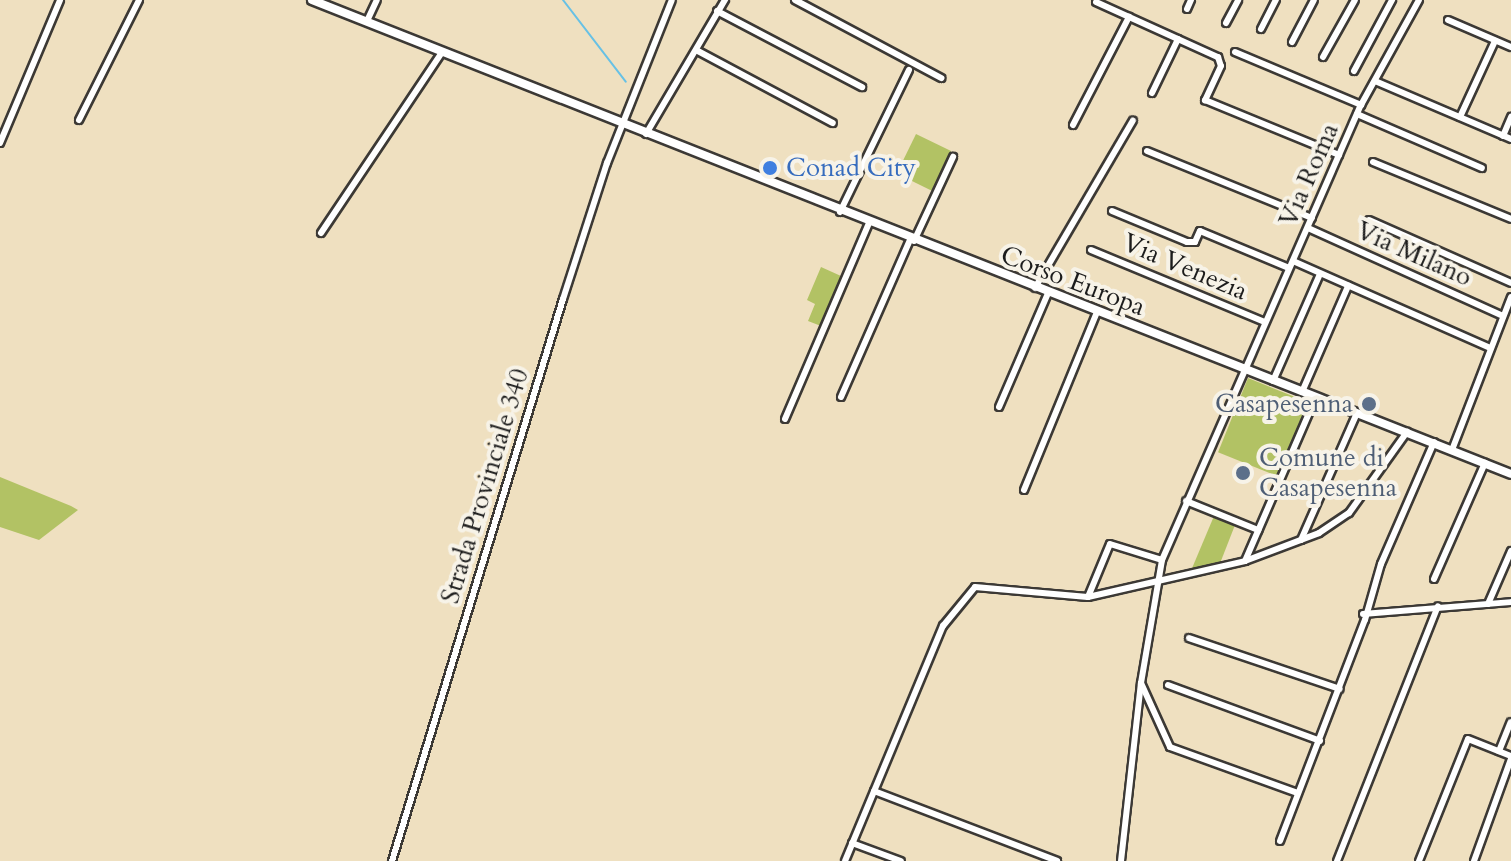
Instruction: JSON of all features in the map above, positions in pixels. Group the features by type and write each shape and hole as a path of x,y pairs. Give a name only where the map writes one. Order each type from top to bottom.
{"street":[{"path":"0,143 60,0"},
{"path":"79,120 139,0"},
{"name":"Corso Europa","path":"312,0 840,212 1511,474"},
{"path":"367,21 377,0"},
{"name":"Strada Provinciale 340","path":"392,861 563,299 622,124 672,0"},
{"path":"646,134 725,0"},
{"path":"795,0 941,78"},
{"path":"1187,9 1191,0"},
{"path":"1226,23 1238,0"},
{"path":"1261,29 1276,0"},
{"path":"1292,42 1314,0"},
{"path":"1323,57 1355,0"},
{"path":"1354,71 1392,0"},
{"name":"Via Roma","path":"1121,861 1154,586 1162,560 1361,105 1419,0"},
{"path":"1096,2 1221,61 1205,100 1339,155"},
{"path":"717,11 862,87"},
{"path":"1073,125 1129,17"},
{"path":"1448,20 1511,47"},
{"path":"1152,93 1178,39"},
{"path":"1460,117 1495,41"},
{"path":"696,50 833,123"},
{"path":"321,233 442,52"},
{"path":"1235,52 1361,105"},
{"path":"840,212 909,70"},
{"path":"1375,81 1511,139"},
{"path":"1357,114 1482,168"},
{"path":"1503,136 1511,117"},
{"path":"1035,288 1133,120"},
{"path":"1147,151 1312,218"},
{"path":"841,397 953,157"},
{"path":"1373,162 1511,219"},
{"path":"1112,211 1187,242 1195,242 1200,231 1320,274 1490,348"},
{"path":"1369,220 1511,283"},
{"path":"785,419 869,223"},
{"name":"Via Milano","path":"1308,228 1503,316"},
{"name":"Via Venezia","path":"1091,250 1265,322"},
{"path":"1273,381 1320,274"},
{"path":"1302,392 1348,286"},
{"path":"999,407 1048,293"},
{"path":"1452,450 1511,297"},
{"path":"1024,490 1097,312"},
{"path":"1245,561 1316,397"},
{"path":"1301,540 1357,413"},
{"path":"845,861 943,626 975,587 1088,597 1154,586 1245,561 1301,540 1349,513 1407,432"},
{"path":"1280,841 1340,689 1363,614 1434,442"},
{"path":"1434,579 1485,463"},
{"path":"1186,501 1258,530"},
{"path":"1088,597 1110,544 1162,560"},
{"path":"1488,604 1511,551"},
{"path":"1363,614 1511,602"},
{"path":"1337,861 1438,606"},
{"path":"1189,638 1340,689"},
{"path":"1141,683 1170,747 1298,793"},
{"path":"1168,685 1320,741"},
{"path":"1499,751 1511,722"},
{"path":"1419,861 1468,739 1511,758 1474,861"},
{"path":"874,791 1057,861"},
{"path":"852,843 901,861"}],"green space":[{"path":"916,134 951,151 932,191 897,174"},
{"path":"821,267 841,276 821,326 808,321 815,304 807,300"},
{"path":"1248,378 1310,403 1280,477 1218,452"},
{"path":"0,477 78,510 39,540 0,527"},
{"path":"1214,516 1235,525 1219,566 1190,573"}],"waterway":[{"path":"563,0 626,82"}],"place":[{"name":"Conad City","path":"770,168"},
{"name":"Casapesenna","path":"1369,404"},
{"name":"Comune di Casapesenna","path":"1243,473"}]}
